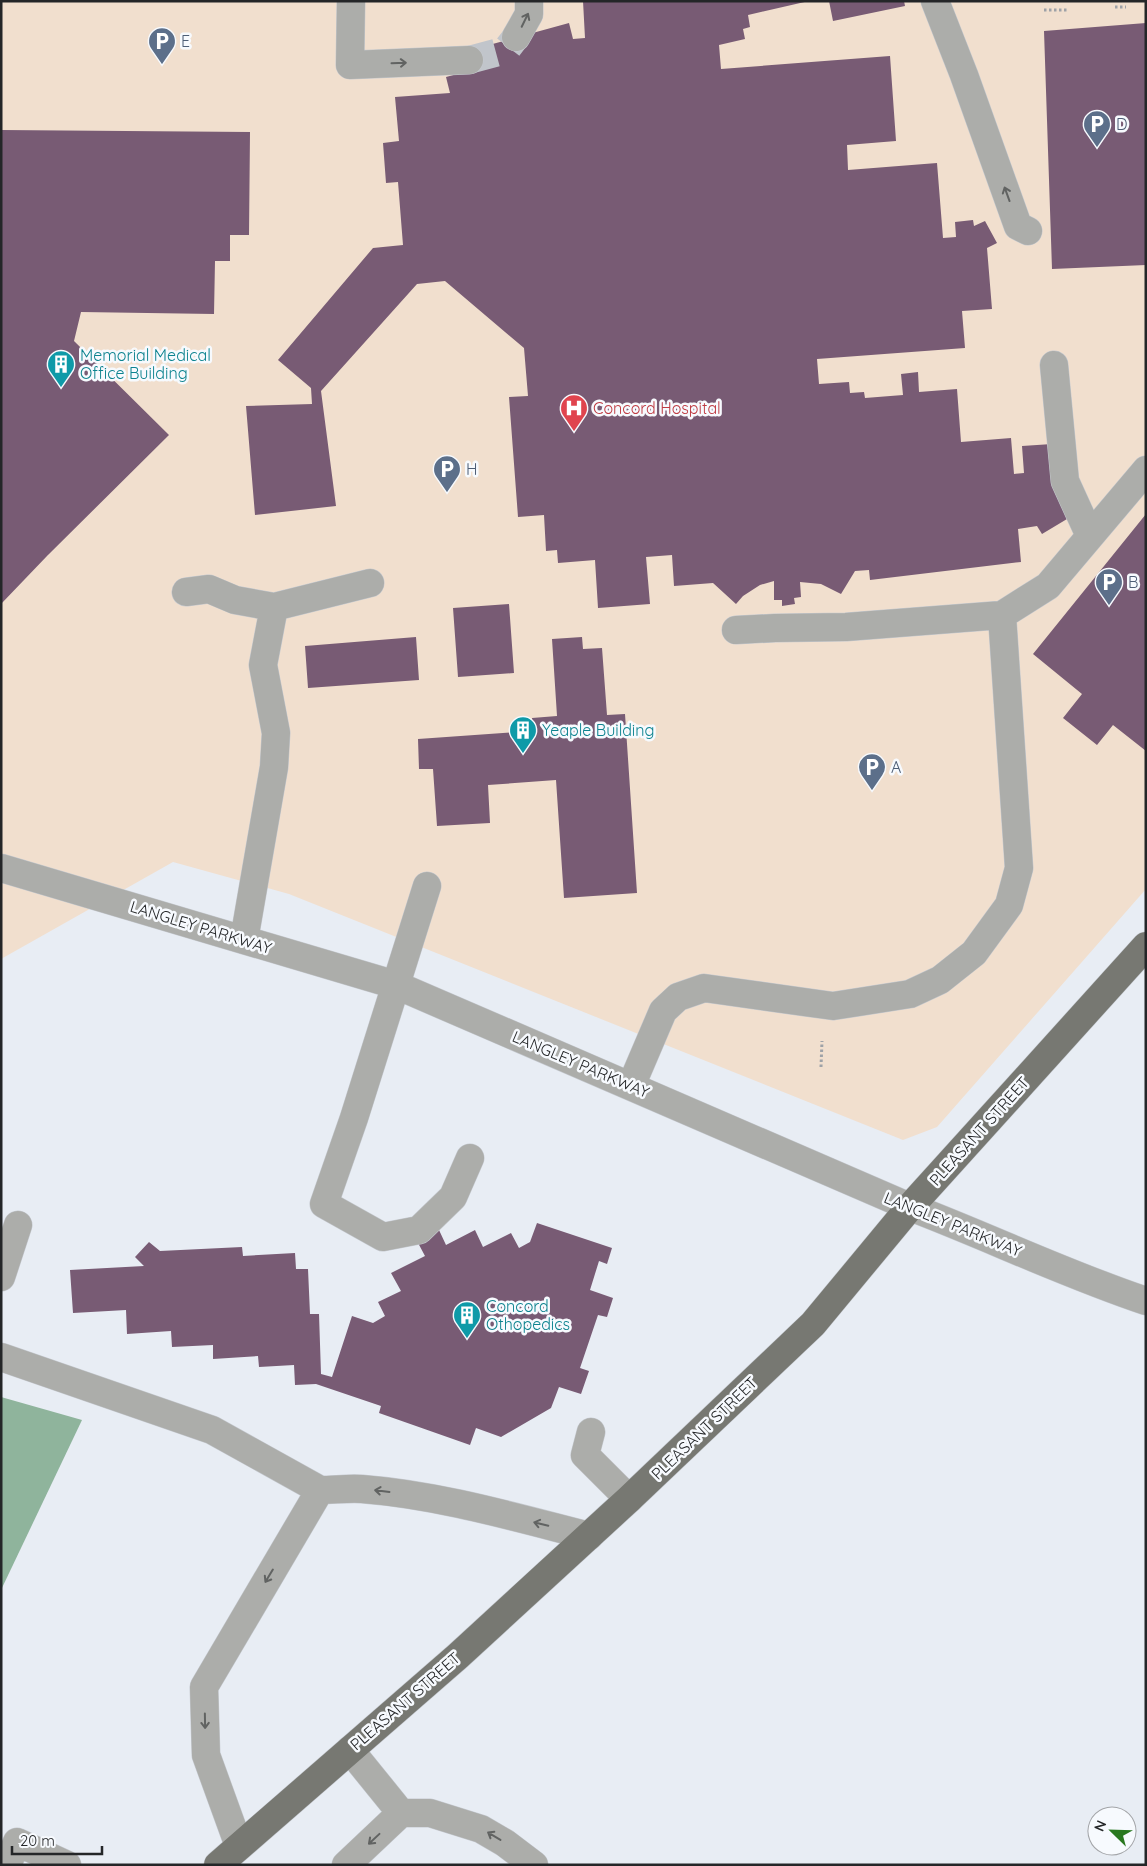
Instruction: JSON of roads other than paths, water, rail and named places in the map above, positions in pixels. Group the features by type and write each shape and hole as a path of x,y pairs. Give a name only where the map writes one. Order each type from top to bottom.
{"main road":[{"name":"PLEASANT STREET","path":"218,1865 458,1656 629,1499 813,1324 910,1207 1146,946"}],"street":[{"path":"350,1 350,65 469,60"},
{"path":"516,38 529,14 529,1"},
{"path":"935,1 1018,226 1028,231"},
{"path":"1054,365 1065,481 1090,536"},
{"path":"736,630 846,626 1002,615 1048,586 1146,470"},
{"path":"186,592 209,589 235,600 274,607 370,583"},
{"path":"244,940 274,767 276,733 264,665 274,607"},
{"path":"631,1086 663,1011 678,997 704,988 833,1006 910,994 940,980 974,953 1009,904 1019,868 1002,615"},
{"name":"LANGLEY PARKWAY","path":"1,868 396,985 910,1207 963,1227 1105,1287 1146,1301"},
{"path":"427,886 354,1118 324,1204 383,1237 419,1230 453,1197 470,1158"},
{"path":"1,1277 18,1225"},
{"path":"1,1357 212,1430 320,1490 360,1489 416,1496 489,1510 589,1536"},
{"path":"592,1432 585,1455 629,1499"},
{"path":"239,1846 206,1755 204,1686 320,1490"},
{"path":"350,1750 402,1813"},
{"path":"346,1865 402,1813 430,1813 481,1828 505,1842 534,1865"},
{"path":"7,1865 17,1842 67,1865"}],"tunnel":[{"path":"469,60 506,50 516,37"}],"place":[{"name":"E","path":"162,65"},
{"name":"D","path":"1097,148"},
{"name":"Memorial Medical Office Building","path":"61,388"},
{"name":"Concord Hospital","path":"574,432"},
{"name":"H","path":"447,493"},
{"name":"B","path":"1109,606"},
{"name":"Yeaple Building","path":"523,754"},
{"name":"A","path":"872,791"},
{"name":"Concord Othopedics","path":"467,1339"}]}
